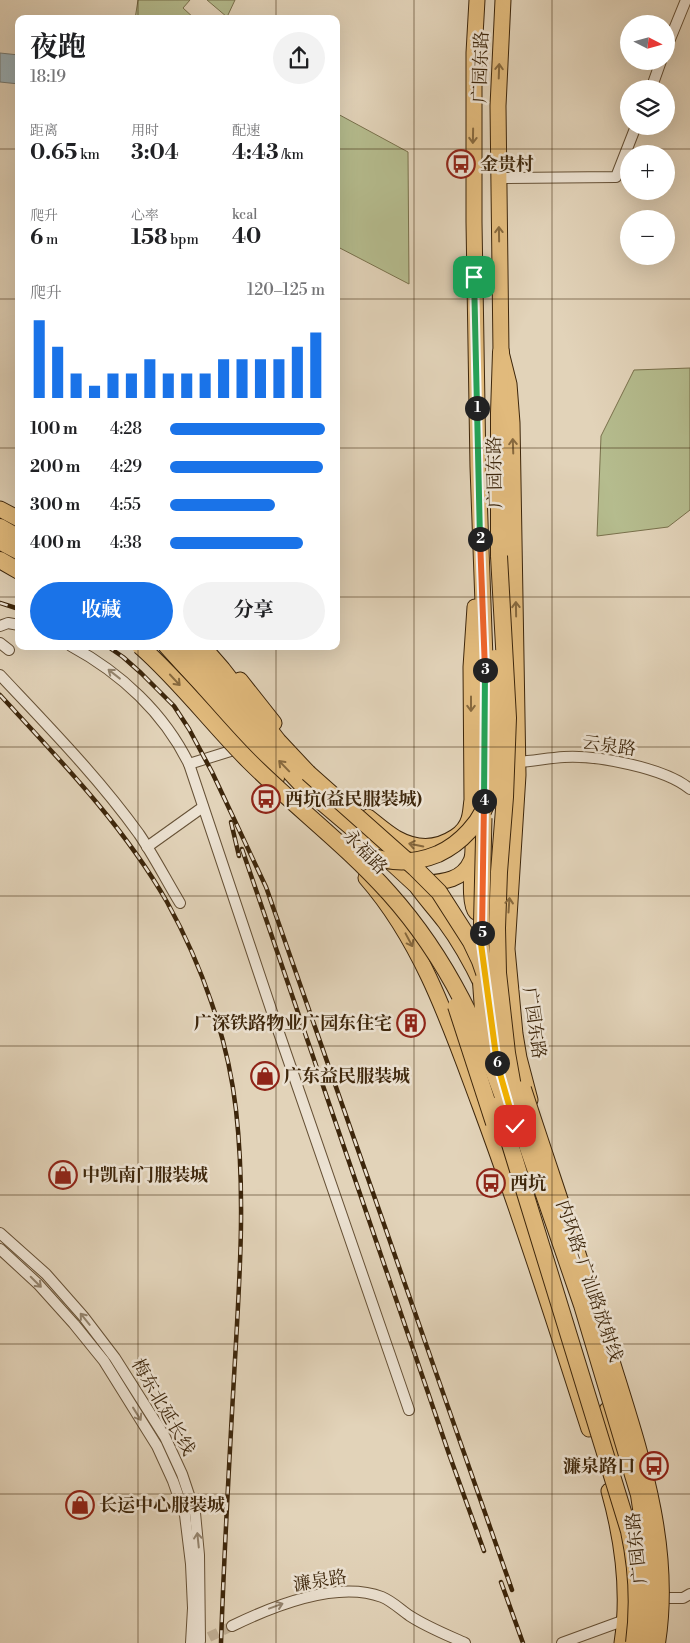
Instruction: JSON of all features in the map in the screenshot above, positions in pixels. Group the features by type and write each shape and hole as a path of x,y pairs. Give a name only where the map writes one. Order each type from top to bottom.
{"highway":[{"path":"502,352 499,556 508,718 505,797 499,872 498,973 507,1053 528,1148 582,1305 639,1495 646,1537 649,1574 645,1643"},
{"path":"0,517 15,525"},
{"path":"0,527 15,536"},
{"path":"344,847 378,859 396,862 417,860 441,852 455,844 473,828 480,817 491,794 494,775 494,592 499,556"},
{"path":"0,560 15,569"},
{"name":"内环路-广汕路放射线","path":"144,650 175,680 250,763 344,847 390,894 421,932 439,959 479,1033 575,1298 634,1483 643,1522 645,1545 644,1609 640,1643"},
{"path":"188,650 274,756 318,800 377,848 415,884"},
{"name":"内环路-广汕路放射线","path":"205,650 294,758 321,786 401,855 439,892 462,926 480,961 587,1282 644,1468 653,1510 660,1560 661,1607 656,1643"},
{"path":"213,700 232,727 268,769 391,894 428,945 454,1001 534,1241"},
{"path":"481,944 483,1010 491,1076 534,1241"},
{"name":"内环路-广汕路放射线","path":"534,1241 629,1531 636,1571 637,1592 634,1643"}],"main road":[{"name":"广园东路","path":"477,0 474,53 473,157 475,318 491,820 481,944 494,1044 508,1103 590,1348 606,1407 613,1450 607,1486"},
{"name":"广园东路","path":"503,0 498,106 498,178 502,352 512,423 517,642 518,769 507,949 512,1013 519,1058 550,1175 627,1413 648,1490 655,1523 659,1559 660,1598 656,1643"},
{"path":"0,509 15,517"},
{"path":"0,542 15,550"},
{"path":"481,551 472,640 472,900 474,910 484,916 491,909 491,820 517,642"},
{"name":"永福路","path":"170,650 198,680 213,700 237,749 250,768 354,866 387,905 404,932 436,996 474,1092"},
{"name":"永福路","path":"214,650 283,735 313,768 345,798 382,828"},
{"path":"491,820 518,769"},
{"path":"382,828 395,837 416,846 439,846 460,834 470,819 472,800"},
{"path":"382,828 415,884 446,922 461,945 519,1058"},
{"path":"415,884 450,881 458,876 472,860"},
{"name":"广园东路","path":"474,1092 508,1183 534,1241 616,1515 625,1574 625,1620 622,1643"},
{"path":"508,1183 514,1189 526,1192 537,1191 548,1184 550,1175"},
{"path":"534,1241 529,1234 532,1225 542,1218 551,1217 559,1220 568,1228"},
{"path":"606,1407 618,1424 634,1470 642,1507 648,1558 649,1587 645,1643"}],"street":[{"path":"675,27 686,0"},
{"path":"498,178 616,177 632,135"},
{"path":"0,626 15,625"},
{"path":"0,642 10,650"},
{"path":"78,650 120,678 154,710 170,732 188,764 409,1410"},
{"path":"0,675 72,752 125,815 147,847 180,903"},
{"path":"188,764 237,749"},
{"name":"云泉路","path":"518,769 566,756 603,759 643,767 682,782 690,789"},
{"path":"147,847 203,807"},
{"name":"梅东北延长线","path":"0,1234 46,1274 83,1316 115,1358 165,1437 182,1474 199,1555 199,1641"},
{"name":"梅东北延长线","path":"0,1249 38,1284 104,1361 157,1446 190,1514"},
{"path":"111,1372 115,1358"},
{"name":"濂泉路","path":"232,1626 260,1612 293,1600 357,1591 383,1597 412,1617 465,1643"},
{"path":"660,1598 683,1598 690,1594"},
{"path":"562,1643 625,1620"}],"green space":[{"path":"138,0 190,0 183,8 191,15 136,15"},
{"path":"207,0 235,0 228,15 225,15"},
{"path":"340,115 408,152 409,284 340,248"},
{"path":"690,368 690,510 668,527 597,536 601,436 634,370"}],"water":[{"path":"0,53 15,55 15,84 0,82"}],"tunnel":[{"path":"209,1637 232,1626"}],"railway":[{"path":"0,603 15,608"},
{"path":"113,650 141,673 174,706 189,729 212,772 266,887 512,1590"},
{"path":"0,695 90,794 131,846 150,874 180,926 191,951 212,1003 227,1056 236,1110 241,1177 241,1210 221,1643"},
{"path":"231,822 239,856"},
{"path":"242,849 484,1551"},
{"path":"501,1582 523,1643"}],"place":[{"name":"金贵村","path":"461,164"},
{"name":"西坑(益民服装城)","path":"266,799"},
{"name":"广深铁路物业广园东住宅","path":"411,1023"},
{"name":"广东益民服装城","path":"265,1076"},
{"name":"中凯南门服装城","path":"63,1175"},
{"name":"西坑","path":"491,1183"},
{"name":"濂泉路口","path":"654,1466"},
{"name":"长运中心服装城","path":"80,1505"}],"route":[{"path":"474,277 485,658 481,944 497,1062 515,1126"}]}
